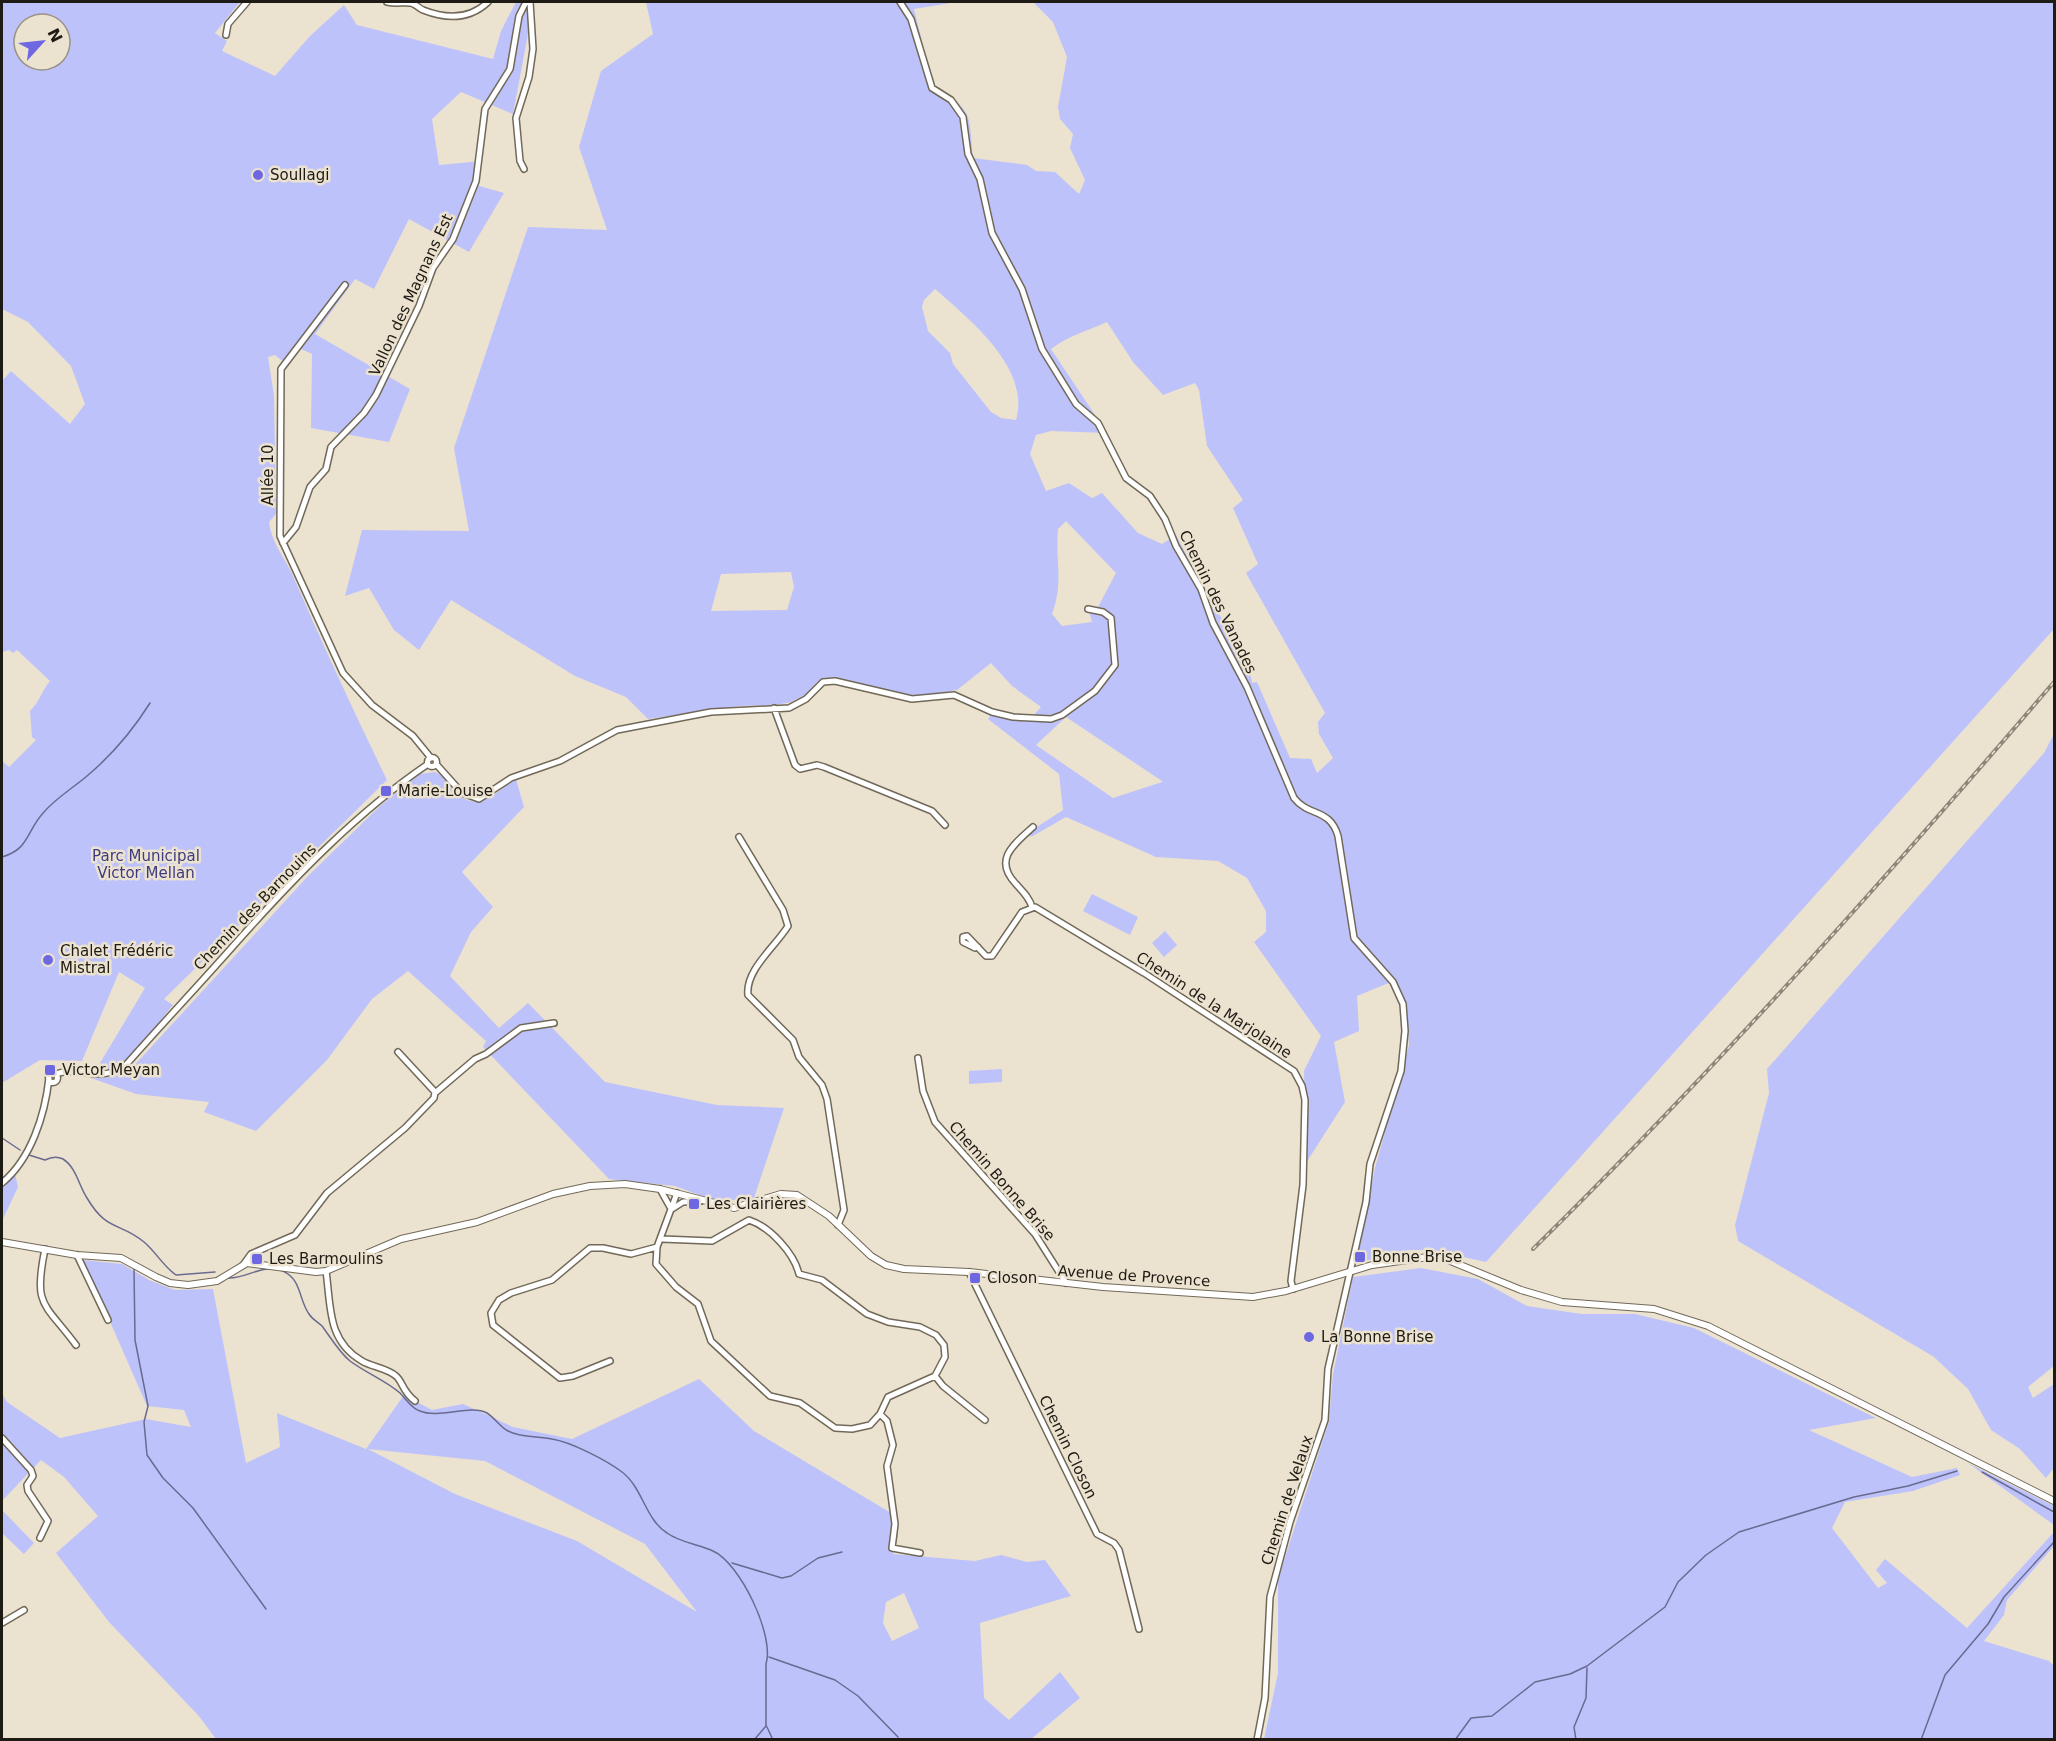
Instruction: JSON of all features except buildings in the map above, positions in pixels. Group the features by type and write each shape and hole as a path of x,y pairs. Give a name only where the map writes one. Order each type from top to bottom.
{"street":[{"path":"226,35 228,24 247,2"},
{"path":"387,2 410,2 435,13 461,16 471,14 488,2"},
{"path":"524,169 520,160 516,118 530,77 533,49 528,2"},
{"name":"Vallon des Magnans Est","path":"283,543 296,527 310,487 326,469 331,447 364,413 376,395 419,306 433,268 453,239 476,181 485,109 510,69 516,42 516,27 528,2"},
{"name":"Chemin des Vanades","path":"900,2 912,19 932,88 956,105 963,117 968,154 980,179 992,233 1022,289 1042,349 1076,404 1098,423 1126,478 1150,496 1165,519 1176,546 1201,589 1213,623 1247,687 1294,798 1302,808 1324,815 1333,823 1338,836 1354,938 1361,949 1393,982 1403,1004 1405,1031 1401,1071 1370,1164 1366,1202 1350,1271"},
{"name":"Allée 10","path":"345,285 280,369 282,491 278,529 343,673 372,705 405,729 431,758"},
{"path":"431,758 462,793 479,799 511,778 560,761 628,727 711,712 789,708 806,699 823,682 835,681 912,699 954,695 992,712 1013,717 1055,719 1095,691 1115,665 1111,618 1103,612 1088,609"},
{"path":"774,708 795,765 800,769 817,765 932,811 945,825"},
{"name":"Chemin des Barnouins","path":"2,1183 14,1171 43,1118 48,1092 54,1078 72,1074 113,1074 125,1066 193,988 309,865 398,784 428,764 431,758"},
{"path":"428,764 433,766 436,764"},
{"path":"978,947 986,956 992,956 1022,912 1032,907 1028,897 1007,873 1005,863 1007,854 1033,827"},
{"path":"739,837 783,910 788,926 760,960 748,985 748,995 792,1040 799,1057 822,1085 827,1099 844,1210 838,1225"},
{"name":"Chemin de la Marjolaine","path":"1032,907 1067,924 1144,973 1294,1071 1299,1078 1305,1100 1304,1185 1291,1281 1293,1289"},
{"path":"2,1242 77,1255 121,1258 163,1280 188,1285 217,1281 243,1264 251,1254 295,1235 327,1193 405,1128 434,1098 435,1093 475,1059 486,1054 521,1028 554,1023"},
{"path":"398,1052 435,1093"},
{"name":"Chemin Bonne Brise","path":"918,1058 923,1091 935,1122 1035,1234 1066,1283"},
{"name":"Avenue de Provence","path":"243,1264 255,1263 316,1272 326,1271 401,1239 477,1222 554,1194 590,1186 625,1184 660,1189 734,1208 781,1194 797,1195 838,1225 871,1256 886,1265 904,1269 969,1272 1066,1283 1254,1297 1293,1289 1350,1271 1414,1258 1437,1258 1562,1302 1654,1309 1708,1326 2055,1501"},
{"path":"660,1189 670,1203 670,1210"},
{"path":"662,1239 712,1241 749,1220 760,1224 796,1261 799,1274 822,1280 867,1314 888,1322 920,1327 936,1335 944,1345 945,1357 935,1376 888,1397 880,1414 865,1426 835,1428 800,1403 770,1396 711,1341 698,1304 676,1287 656,1264 657,1247 662,1239 677,1193"},
{"path":"670,1210 684,1202 701,1201"},
{"path":"610,1361 573,1376 560,1378 493,1325 491,1313 499,1300 511,1293 552,1280 590,1248 619,1250 631,1254 657,1247"},
{"path":"45,1249 38,1289 41,1299 76,1345"},
{"path":"77,1255 108,1320"},
{"path":"326,1271 332,1321 342,1346 362,1361 395,1375 404,1391 415,1401"},
{"name":"Chemin de Velaux","path":"1257,1740 1265,1698 1270,1597 1290,1522 1325,1420 1328,1369 1350,1271"},
{"name":"Chemin Closon","path":"969,1272 1097,1534 1111,1541 1119,1550 1140,1629"},
{"path":"935,1376 943,1386 985,1420"},
{"path":"880,1414 887,1421 893,1445 887,1466 895,1524 892,1548 921,1553"},
{"path":"2,1438 31,1470 33,1476 27,1485 28,1491 48,1521 40,1538"},
{"path":"2,1623 24,1610"}],"green space":[{"name":"Parc Municipal Victor Mellan","path":"2,2 240,2 215,33 227,41 222,51 275,76 310,36 344,5 357,25 493,59 501,31 516,2 534,2 513,114 461,92 432,119 439,165 482,161 476,185 504,193 469,252 409,219 374,289 355,279 315,334 410,389 389,442 311,428 312,354 301,349 286,364 275,355 268,357 274,396 276,514 269,522 270,529 387,780 164,999 173,1005 139,1048 124,1062 108,1070 84,1071 90,1064 97,1068 145,988 119,972 82,1061 40,1060 2,1083 2,761 9,767 36,740 32,737 30,711 50,681 17,650 13,653 9,650 2,652 2,381 11,371 70,424 85,404 71,366 28,322 2,309"},
{"path":"646,2 957,2 914,9 933,86 956,101 966,114 971,131 973,158 1027,165 1036,171 1055,172 1079,194 1085,180 1070,148 1073,134 1060,119 1058,107 1067,57 1053,22 1033,2 2054,2 2054,629 1486,1262 1431,1250 1409,1250 1356,1263 1375,1168 1409,1045 1407,1010 1396,980 1357,996 1359,1031 1334,1042 1345,1102 1306,1163 1304,1071 1321,1036 1254,942 1266,932 1266,911 1247,878 1218,861 1156,857 1066,817 1031,837 1029,832 1063,810 1059,774 988,719 995,710 1033,716 1041,707 1012,686 991,663 957,690 914,697 834,677 818,681 805,695 791,702 776,705 739,706 648,719 626,697 575,676 451,600 419,650 394,630 369,588 345,596 362,530 469,531 454,448 528,227 607,230 579,147 601,71 653,34","holes":["935,289 965,315 994,347 1015,382 1018,401 1016,420 1001,418 991,412 953,364 950,353 928,331 922,307 924,300","1107,322 1133,362 1163,395 1195,383 1199,390 1207,446 1243,500 1233,508 1258,564 1246,573 1325,713 1318,722 1319,734 1333,758 1317,773 1311,759 1290,758 1257,682 1252,683 1248,659 1211,602 1176,535 1162,544 1138,533 1102,493 1092,498 1069,483 1046,491 1030,454 1036,435 1051,431 1107,433 1051,349 1071,337","1066,521 1116,573 1098,607 1088,607 1092,622 1062,626 1052,614 1058,591 1058,529","791,572 794,587 787,610 711,611 721,574","1066,717 1162,781 1113,798 1036,745"]},
{"path":"2054,734 2054,1366 2028,1387 2033,1398 2054,1384 2054,1468 2046,1478 2020,1449 1991,1430 1968,1389 1934,1357 1738,1241 1735,1225 1769,1093 1767,1069 2044,753"},
{"path":"435,772 446,779 466,800 473,802 489,798 516,779 524,807 462,872 493,907 471,932 450,976 499,1028 528,1003 605,1082 717,1105 784,1108 753,1201 710,1199 675,1186 609,1179 483,1047 486,1041 408,971 372,999 327,1060 256,1131 204,1112 209,1102 136,1094 91,1078 112,1077 131,1069 308,876 380,806 420,774"},
{"path":"1092,894 1138,917 1130,935 1083,911"},
{"path":"1165,931 1177,945 1164,957 1152,943"},
{"path":"1002,1069 1002,1082 969,1084 969,1071"},
{"path":"15,1174 18,1187 2,1221 2,1187"},
{"path":"83,1260 122,1264 149,1280 175,1290 213,1289 246,1463 280,1447 277,1413 366,1449 404,1395 432,1410 463,1404 513,1427 572,1439 699,1379 754,1431 896,1516 898,1535 893,1554 975,1561 1001,1555 1027,1562 1045,1560 1071,1596 980,1623 984,1698 1009,1720 1060,1672 1080,1698 1030,1740 216,1739 198,1715 109,1622 56,1553 98,1516 64,1477 41,1460 2,1501 2,1393 7,1402 60,1438 146,1419 191,1427 184,1410 147,1406","holes":["368,1449 485,1461 645,1544 697,1612 577,1541 455,1494","904,1593 919,1628 892,1641 883,1623 886,1602"]},
{"path":"1421,1268 1478,1279 1527,1306 1582,1314 1635,1314 1694,1328 1876,1418 1809,1430 1912,1477 1957,1468 1960,1475 1913,1491 1845,1502 1832,1528 1878,1588 1887,1583 1876,1570 1885,1559 1967,1628 2054,1532 2054,1546 2007,1600 2004,1615 1984,1641 2049,1661 2054,1666 2054,1739 1264,1739 1278,1673 1278,1579 1329,1421 1333,1374 1353,1277"},
{"path":"1968,1463 2054,1506 2054,1525"},
{"path":"2,1510 34,1543 24,1554 2,1533"}],"waterway":[{"path":"2,857 18,849 49,807 113,751 150,703"},
{"path":"2,1138 20,1150"},
{"path":"29,1155 45,1160 58,1157 67,1162 94,1209 107,1222 144,1242 176,1275 215,1272"},
{"path":"134,1269 135,1340 148,1406 144,1422 147,1455 163,1478 193,1508 266,1609"},
{"path":"227,1278 235,1278 265,1269 280,1270 288,1274 296,1282 309,1314 322,1326 342,1353 350,1361 394,1388 414,1408 428,1413 480,1411 487,1413 502,1427 513,1433 560,1441 588,1452 615,1467 629,1479 654,1520 667,1533 713,1551 723,1558 744,1585 753,1602 765,1636 767,1652 766,1726 754,1740"},
{"path":"1455,1740 1471,1718 1492,1716 1535,1682 1570,1674 1587,1666 1665,1607 1678,1582 1706,1555 1739,1532 1854,1497 1908,1486 1957,1471"},
{"path":"1982,1472 2054,1512"},
{"path":"1921,1740 1945,1675 1988,1624 2004,1597 2054,1542"},
{"path":"732,1563 782,1578 791,1576 818,1558 842,1552"},
{"path":"769,1657 835,1680 858,1696 898,1737"},
{"path":"1576,1740 1574,1727 1586,1698 1587,1668"},
{"path":"767,1727 773,1740"}],"railway":[{"path":"1533,1249 1669,1111 1800,971 2054,682"}],"place":[{"name":"Soullagi","path":"258,175"},
{"name":"Marie-Louise","path":"386,791"},
{"name":"Chalet Frédéric Mistral","path":"48,960"},
{"name":"Victor Meyan","path":"50,1070"},
{"name":"Les Clairières","path":"694,1204"},
{"name":"Bonne Brise","path":"1360,1257"},
{"name":"Les Barmoulins","path":"257,1259"},
{"name":"Closon","path":"975,1278"},
{"name":"La Bonne Brise","path":"1309,1337"}]}
